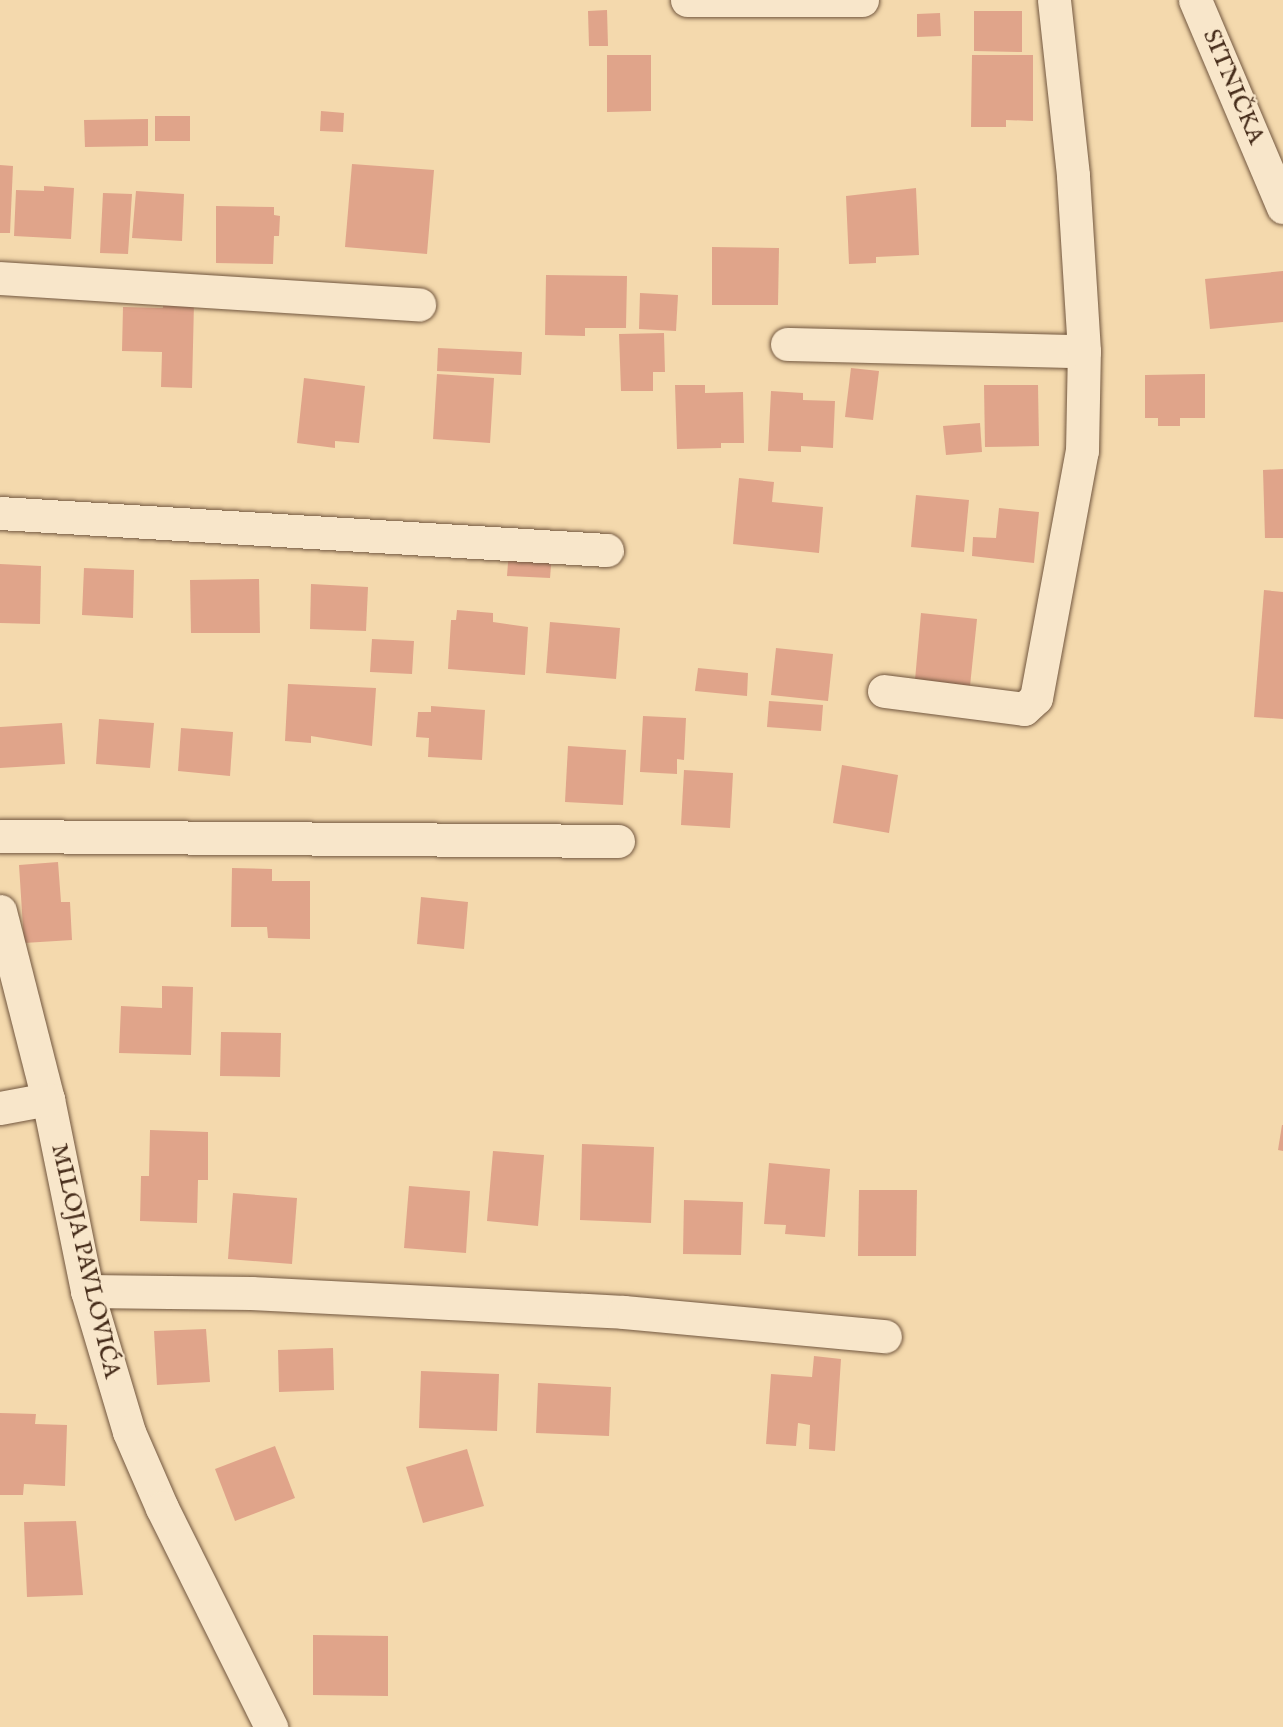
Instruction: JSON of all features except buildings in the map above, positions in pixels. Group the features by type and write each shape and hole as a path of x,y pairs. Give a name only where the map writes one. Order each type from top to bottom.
{"street":[{"path":"687,0 862,0"},
{"path":"884,692 1024,709 1034,703 1082,451 1084,351 1073,176 1054,0"},
{"name":"SITNIČKA","path":"1196,0 1283,207"},
{"path":"0,278 419,304"},
{"path":"787,344 1084,351"},
{"path":"0,513 607,550"},
{"path":"0,836 618,841"},
{"name":"MILOJA PAVLOVIĆA","path":"0,911 48,1100 87,1291 129,1432 162,1508 271,1727"},
{"path":"0,1108 48,1100"},
{"path":"87,1291 251,1293 624,1312 885,1336"}]}
